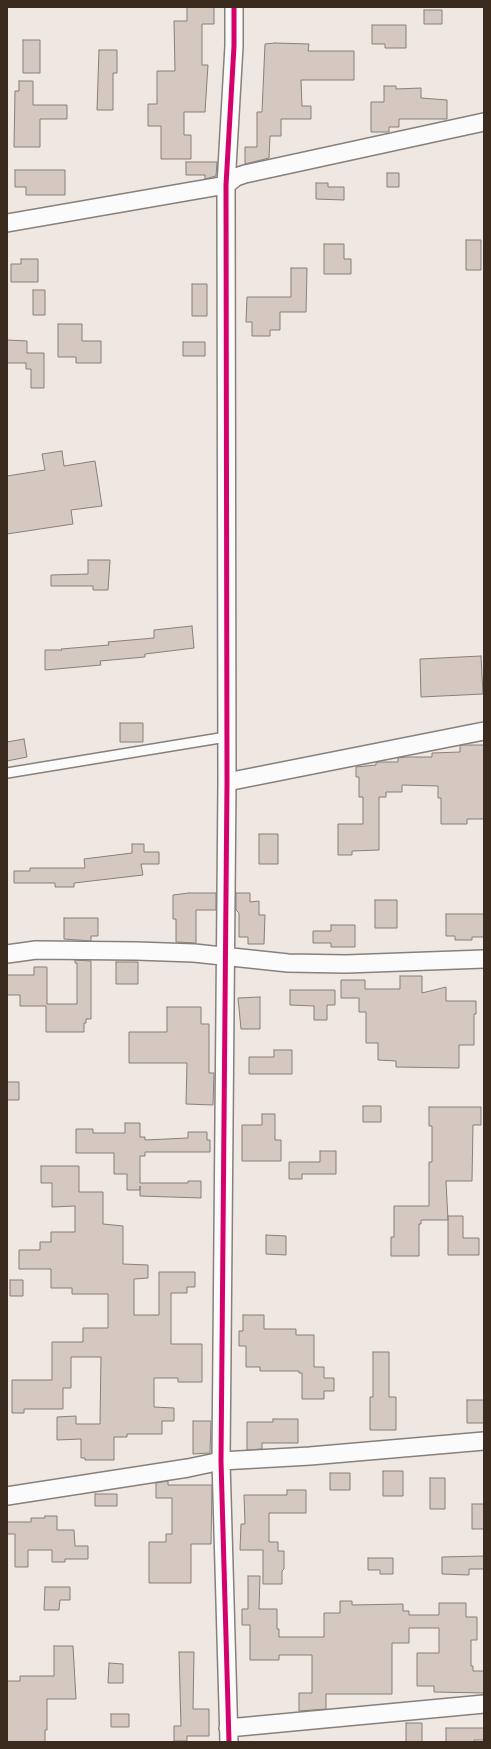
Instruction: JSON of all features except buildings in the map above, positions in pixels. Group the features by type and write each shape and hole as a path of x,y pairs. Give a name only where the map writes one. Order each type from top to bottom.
{"street":[{"path":"234,7 234,46 226,185 227,782 221,1461 228,1735 484,1704"},
{"path":"7,223 226,185 236,177 245,174 484,122"},
{"path":"227,782 484,731"},
{"path":"7,954 36,950 194,953 288,964 346,964 484,959"},
{"path":"7,1496 188,1468 221,1461 310,1456 484,1441"}],"lane":[{"path":"7,773 226,737"}],"cycle path":[{"path":"229,1742 221,1461 227,782 226,185 234,46 234,7"}]}
